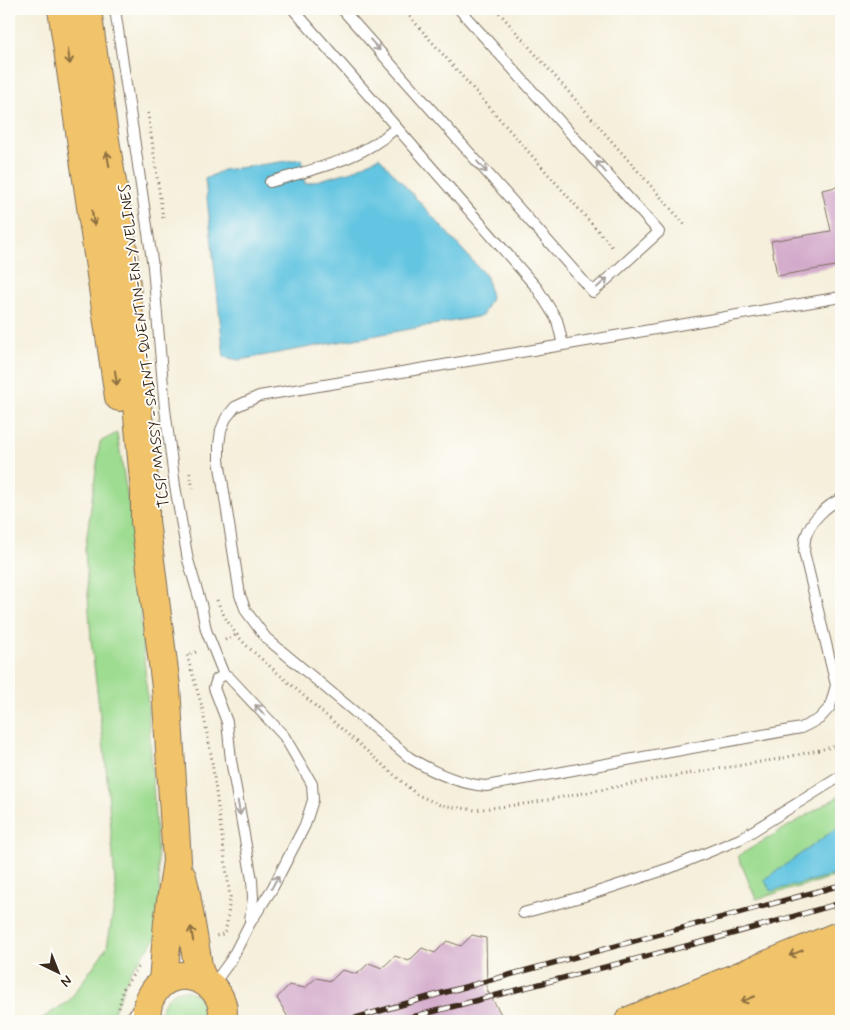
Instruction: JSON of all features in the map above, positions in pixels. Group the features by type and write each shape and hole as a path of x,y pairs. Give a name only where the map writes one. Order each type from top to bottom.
{"main road":[{"path":"62,9 126,441 136,493 145,521"},
{"path":"87,9 103,128 122,243 144,482 145,521 166,688 177,862 168,922 146,1011"},
{"path":"177,862 185,889 199,971 221,1001 223,1009 222,1021"},
{"path":"629,1021 841,935"},
{"path":"693,1021 800,978 841,959"},
{"path":"146,1011 181,976 196,978 207,984"},
{"path":"753,1021 841,985"},
{"path":"815,1021 841,1010"}],"lane":[{"name":"TCSP MASSY - SAINT-QUENTIN-EN-YVELINES","path":"115,9 153,267 165,409 175,486 188,560 201,604 206,630 224,675"},
{"path":"293,9 537,288 556,320 563,346"},
{"path":"342,9 593,292 659,232 459,9"},
{"path":"270,182 353,157 381,142 396,128"},
{"path":"841,297 563,346 259,396 235,407 226,418 221,430 219,460 240,596 246,611 266,638 410,758 428,769 469,785 486,786 801,728 819,719 830,707 836,684 804,552 806,536 816,518 830,504 841,499"},
{"path":"207,984 218,980 272,889 305,825 313,800 312,784 284,736 228,676 224,675 217,679 214,688 227,722 231,760 252,880 253,898 250,924"},
{"path":"523,913 588,895 670,868 740,839 841,776"}],"path":[{"path":"403,9 614,249"},
{"path":"496,9 686,226"},
{"path":"147,112 164,225"},
{"path":"189,466 193,492"},
{"path":"215,593 225,621 236,635 416,794 440,805 475,810 531,803 668,777 779,760 841,745"},
{"path":"224,640 236,635"},
{"path":"196,652 187,655 202,708 211,754 230,897 227,924"},
{"path":"123,989 140,965 142,958"}],"green space":[{"path":"117,433 142,586 141,620 160,897 157,937 130,972 112,1016 107,1021 38,1021 69,1001 107,947 116,895 106,766 91,640 85,550 100,442"},
{"path":"841,795 841,875 756,899 738,856"},
{"path":"186,990 196,994 208,1006 209,1017 207,1021 161,1021 162,1009 167,998 175,992"}],"water":[{"path":"379,157 487,277 491,298 482,316 239,360 224,357 205,179 223,170 302,159 305,184 352,171"},
{"path":"841,825 841,873 772,891 764,880"}],"building":[{"path":"841,186 841,265 777,276 771,241 831,231 822,190"},
{"path":"472,935 486,938 487,990 505,1021 290,1021 277,998 289,985 305,988 316,978 331,981 342,970 357,974 369,963 382,968 395,956 409,961 422,948 435,953 447,941 461,946"}],"railway":[{"path":"345,1021 841,885"},
{"path":"397,1021 717,938 841,903"}]}
